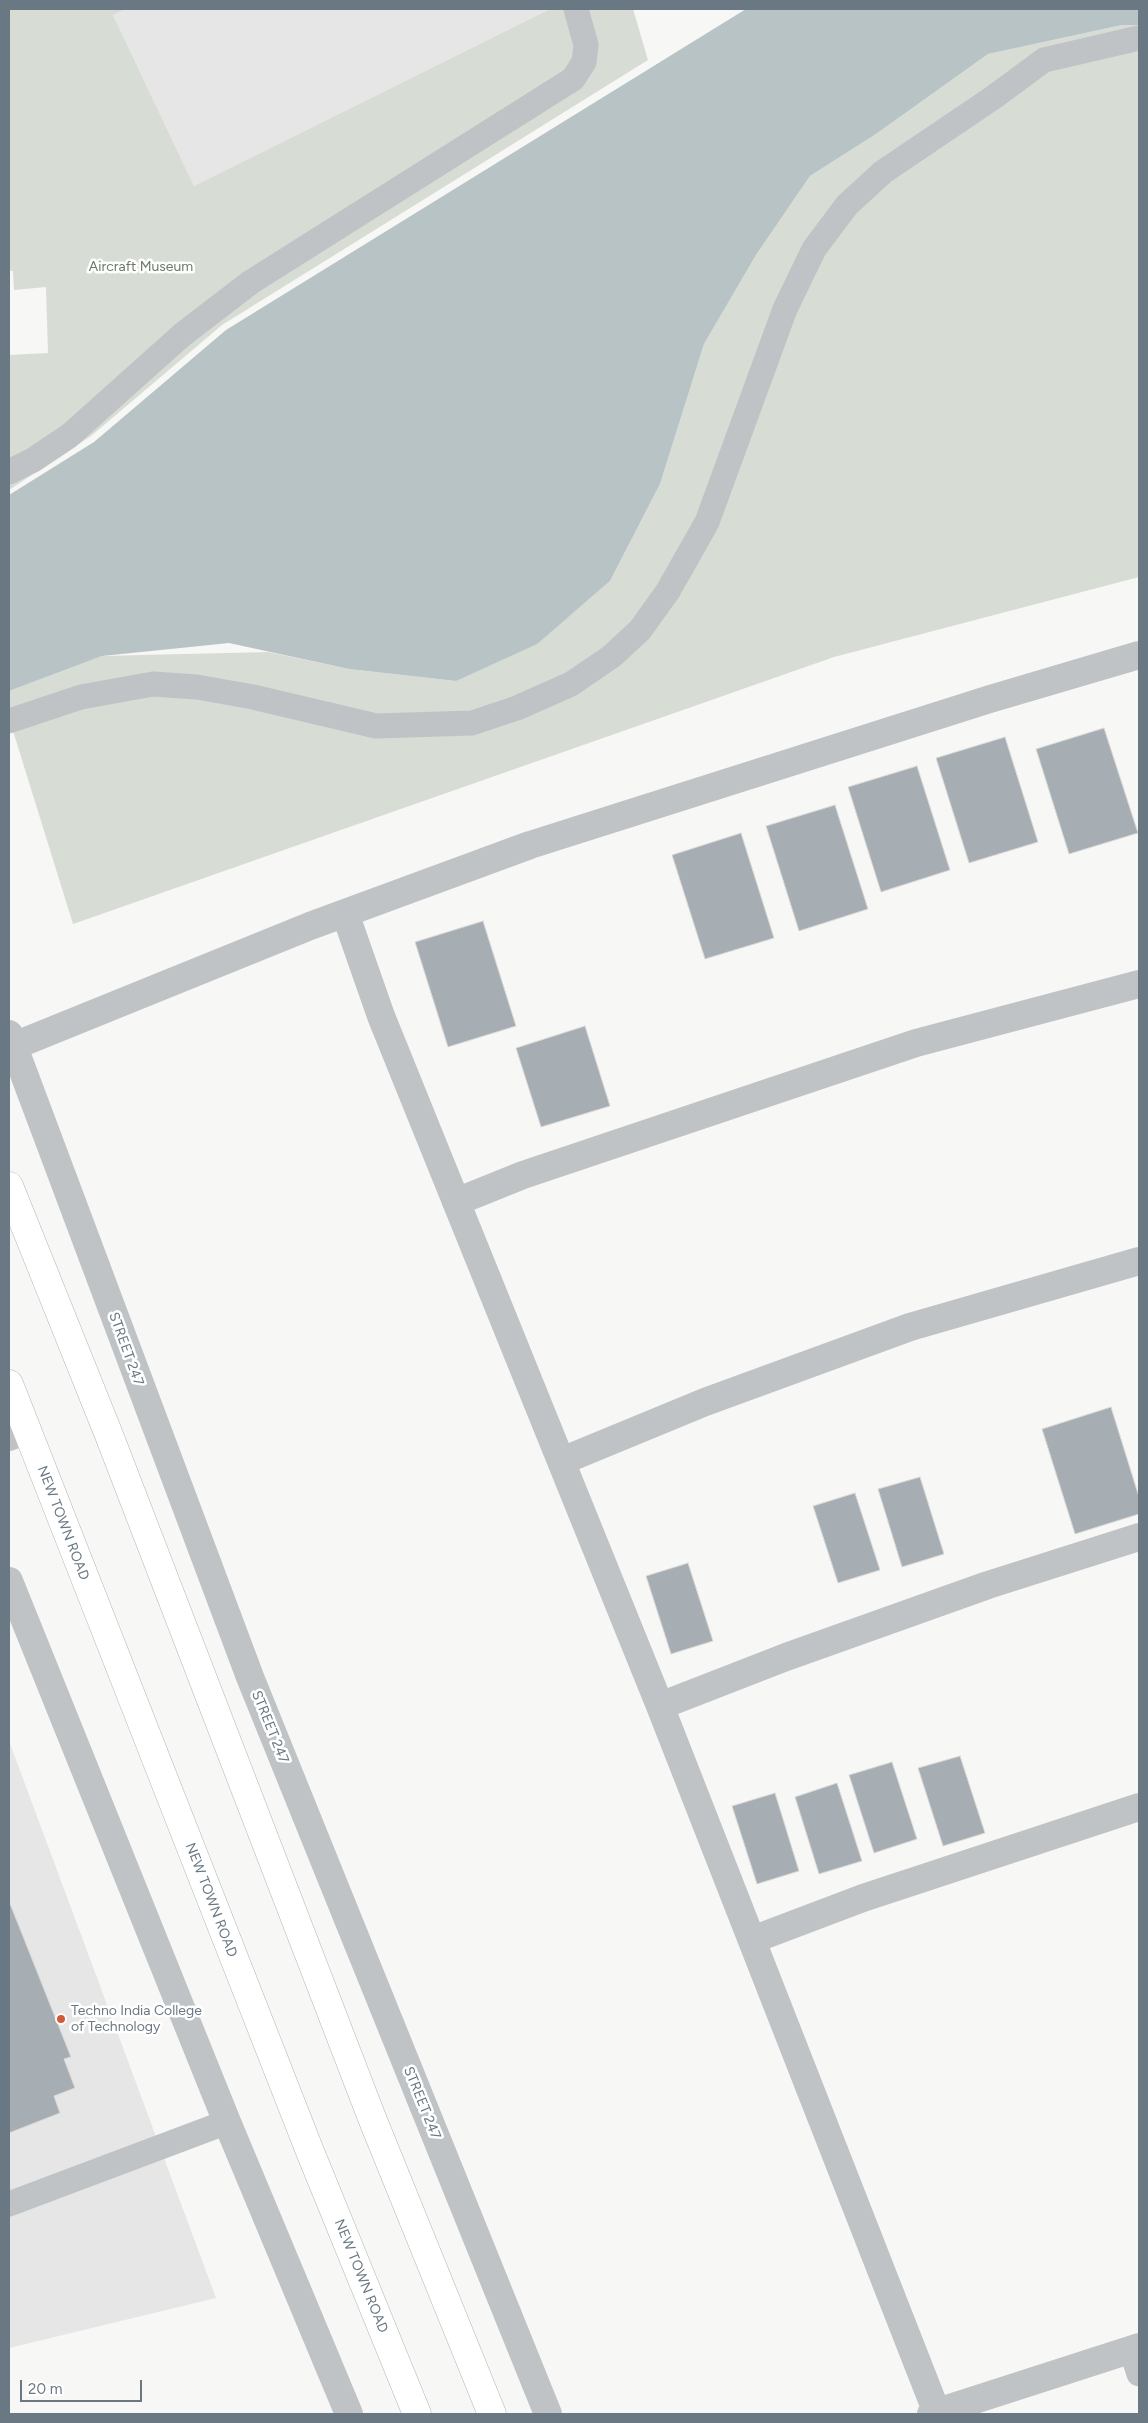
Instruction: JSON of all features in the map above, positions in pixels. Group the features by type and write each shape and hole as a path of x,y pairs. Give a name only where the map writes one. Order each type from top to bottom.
{"main road":[{"path":"9,1186 113,1445 372,2118 492,2414"},
{"name":"NEW TOWN ROAD","path":"9,1384 18,1434 416,2414"}],"street":[{"path":"10,1043 530,845 980,702 1139,655"},
{"path":"345,914 381,1016 660,1706 934,2413 965,2409 1136,2357"},
{"path":"456,1202 523,1175 916,1042 1139,984"},
{"name":"STREET 247","path":"10,1043 250,1677 548,2414"},
{"path":"562,1461 704,1402 910,1327 1139,1262"},
{"path":"660,1706 786,1657 970,1591 1139,1537"},
{"path":"9,1581 227,2122 349,2414"},
{"path":"752,1940 863,1898 1139,1807"}],"lane":[{"path":"9,472 33,460 69,436 190,329 251,282 573,79 584,62 586,45 576,9"},
{"path":"9,721 81,697 153,684 196,687 253,697 376,726 472,723 517,708 571,684 612,656 640,630 668,591 707,522 785,309 814,249 846,206 883,172 994,97 1044,60 1139,38"},
{"path":"9,2204 227,2122"}],"shaded area":[{"path":"126,9 550,9 194,186 113,15"},
{"path":"746,9 1139,9 1139,25 1122,25 988,54 876,134 810,176 756,255 704,344 660,484 610,581 537,644 456,681 349,669 229,643 102,656 9,691 9,495 94,442 226,330"},
{"name":"Techno India College of Technology","path":"9,1741 216,2298 9,2348"}],"green space":[{"name":"Aircraft Museum","path":"9,9 126,9 113,15 194,186 550,9 633,9 648,60 222,325 91,436 9,490 9,355 48,353 46,287 14,290 13,271 9,271"},
{"path":"1122,25 1139,25 1139,577 834,657 73,924 9,718 9,691 102,656 268,652 349,669 456,681 568,617 610,581 660,484 704,344 756,255 810,176 876,134 988,54"}],"building":[{"path":"1104,728 1138,833 1069,854 1036,749"},
{"path":"1005,737 1038,842 969,863 936,758"},
{"path":"917,766 950,870 881,892 848,787"},
{"path":"835,805 868,909 799,931 766,826"},
{"path":"741,833 774,938 705,959 672,855"},
{"path":"483,921 516,1026 448,1047 415,942"},
{"path":"585,1026 610,1106 541,1127 516,1048"},
{"path":"1111,1407 1139,1497 1139,1514 1075,1534 1042,1429"},
{"path":"920,1477 944,1554 902,1567 878,1489"},
{"path":"855,1493 880,1570 838,1583 813,1506"},
{"path":"688,1563 713,1641 671,1654 646,1576"},
{"path":"960,1756 985,1833 943,1846 918,1768"},
{"path":"892,1762 917,1839 874,1853 849,1775"},
{"path":"837,1783 862,1861 819,1874 795,1797"},
{"path":"775,1793 799,1871 757,1884 732,1806"},
{"name":"Techno India College of Technology","path":"9,1901 71,2057 64,2059 75,2088 54,2096 60,2113 9,2133"}],"place":[{"name":"Techno India College of Technology","path":"61,2019"}]}
